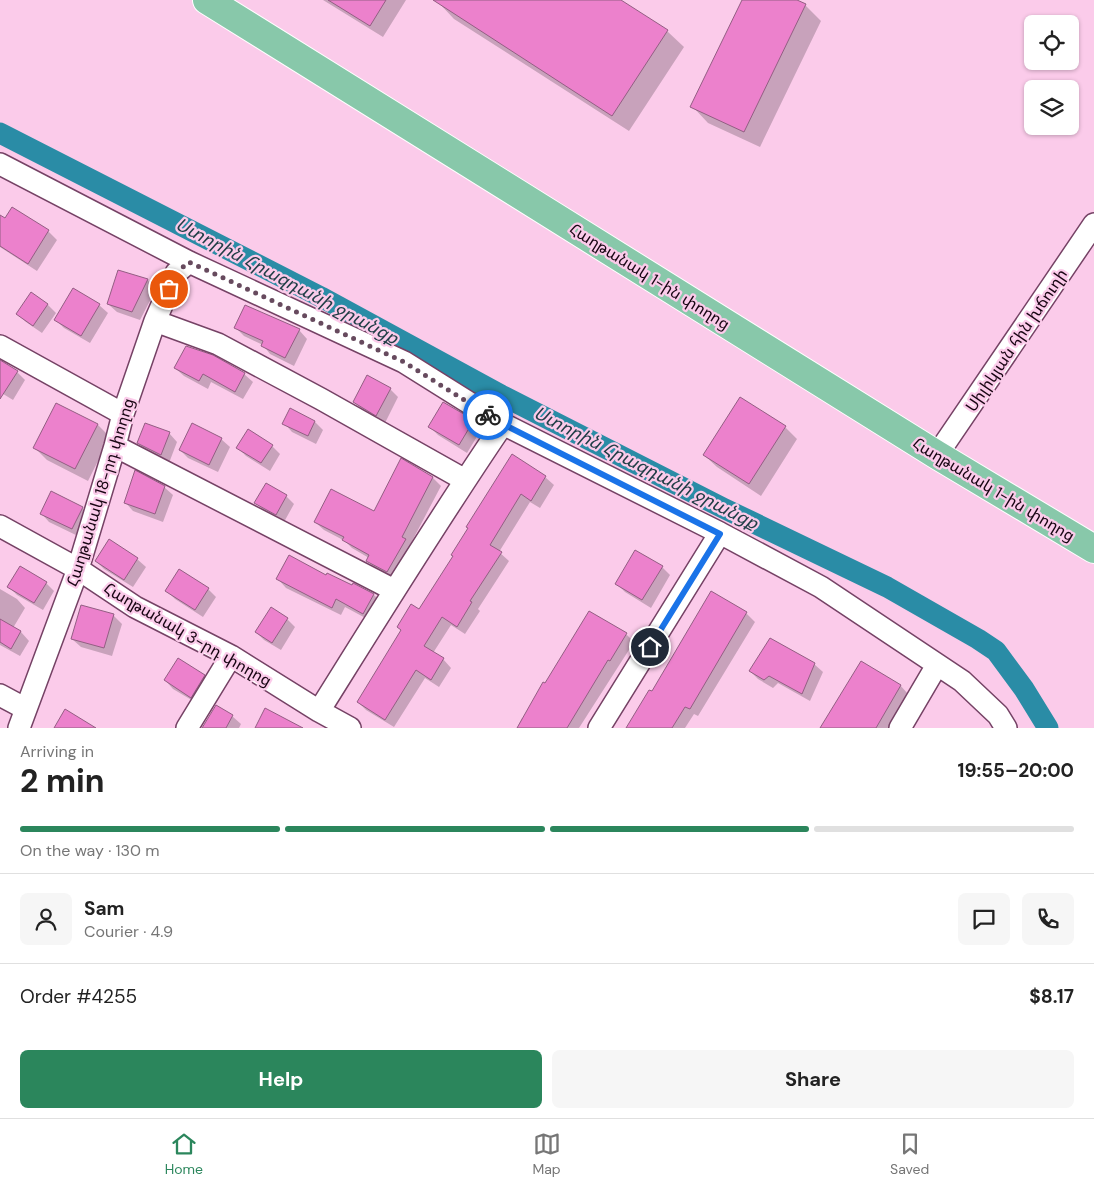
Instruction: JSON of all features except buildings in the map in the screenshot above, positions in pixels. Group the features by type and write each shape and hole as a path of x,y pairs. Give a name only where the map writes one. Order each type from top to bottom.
{"main road":[{"name":"Հաղթանակ 1-ին փողոց","path":"207,0 937,455 1094,549"}],"street":[{"path":"0,164 189,262 404,362 503,424 821,587 962,681 998,715 1006,728"},
{"name":"Սիլիկյան հին խճուղի","path":"937,455 1094,224"},
{"name":"Հաղթանակ 18-րդ փողոց","path":"22,718 78,569 123,414 155,321 176,273 189,262"},
{"path":"155,321 218,344 465,480"},
{"path":"0,346 123,414"},
{"path":"319,711 394,590 503,424"},
{"path":"115,446 394,590"},
{"name":"Հաղթանակ 3-րդ փողոց","path":"0,526 78,569 135,607 231,656 319,711 350,728"},
{"path":"599,728 720,534"},
{"path":"187,728 231,656"},
{"path":"900,728 937,665"},
{"path":"0,695 22,718"}],"waterway":[{"name":"Ստորին Հրազդանի ջրանցք","path":"0,133 321,297 501,395 723,508 887,587 996,651 1024,689 1048,728"}],"way so far":[{"path":"169,289 176,273 189,262 404,362 488,415"}],"route":[{"path":"488,415 720,534 650,647"}]}
